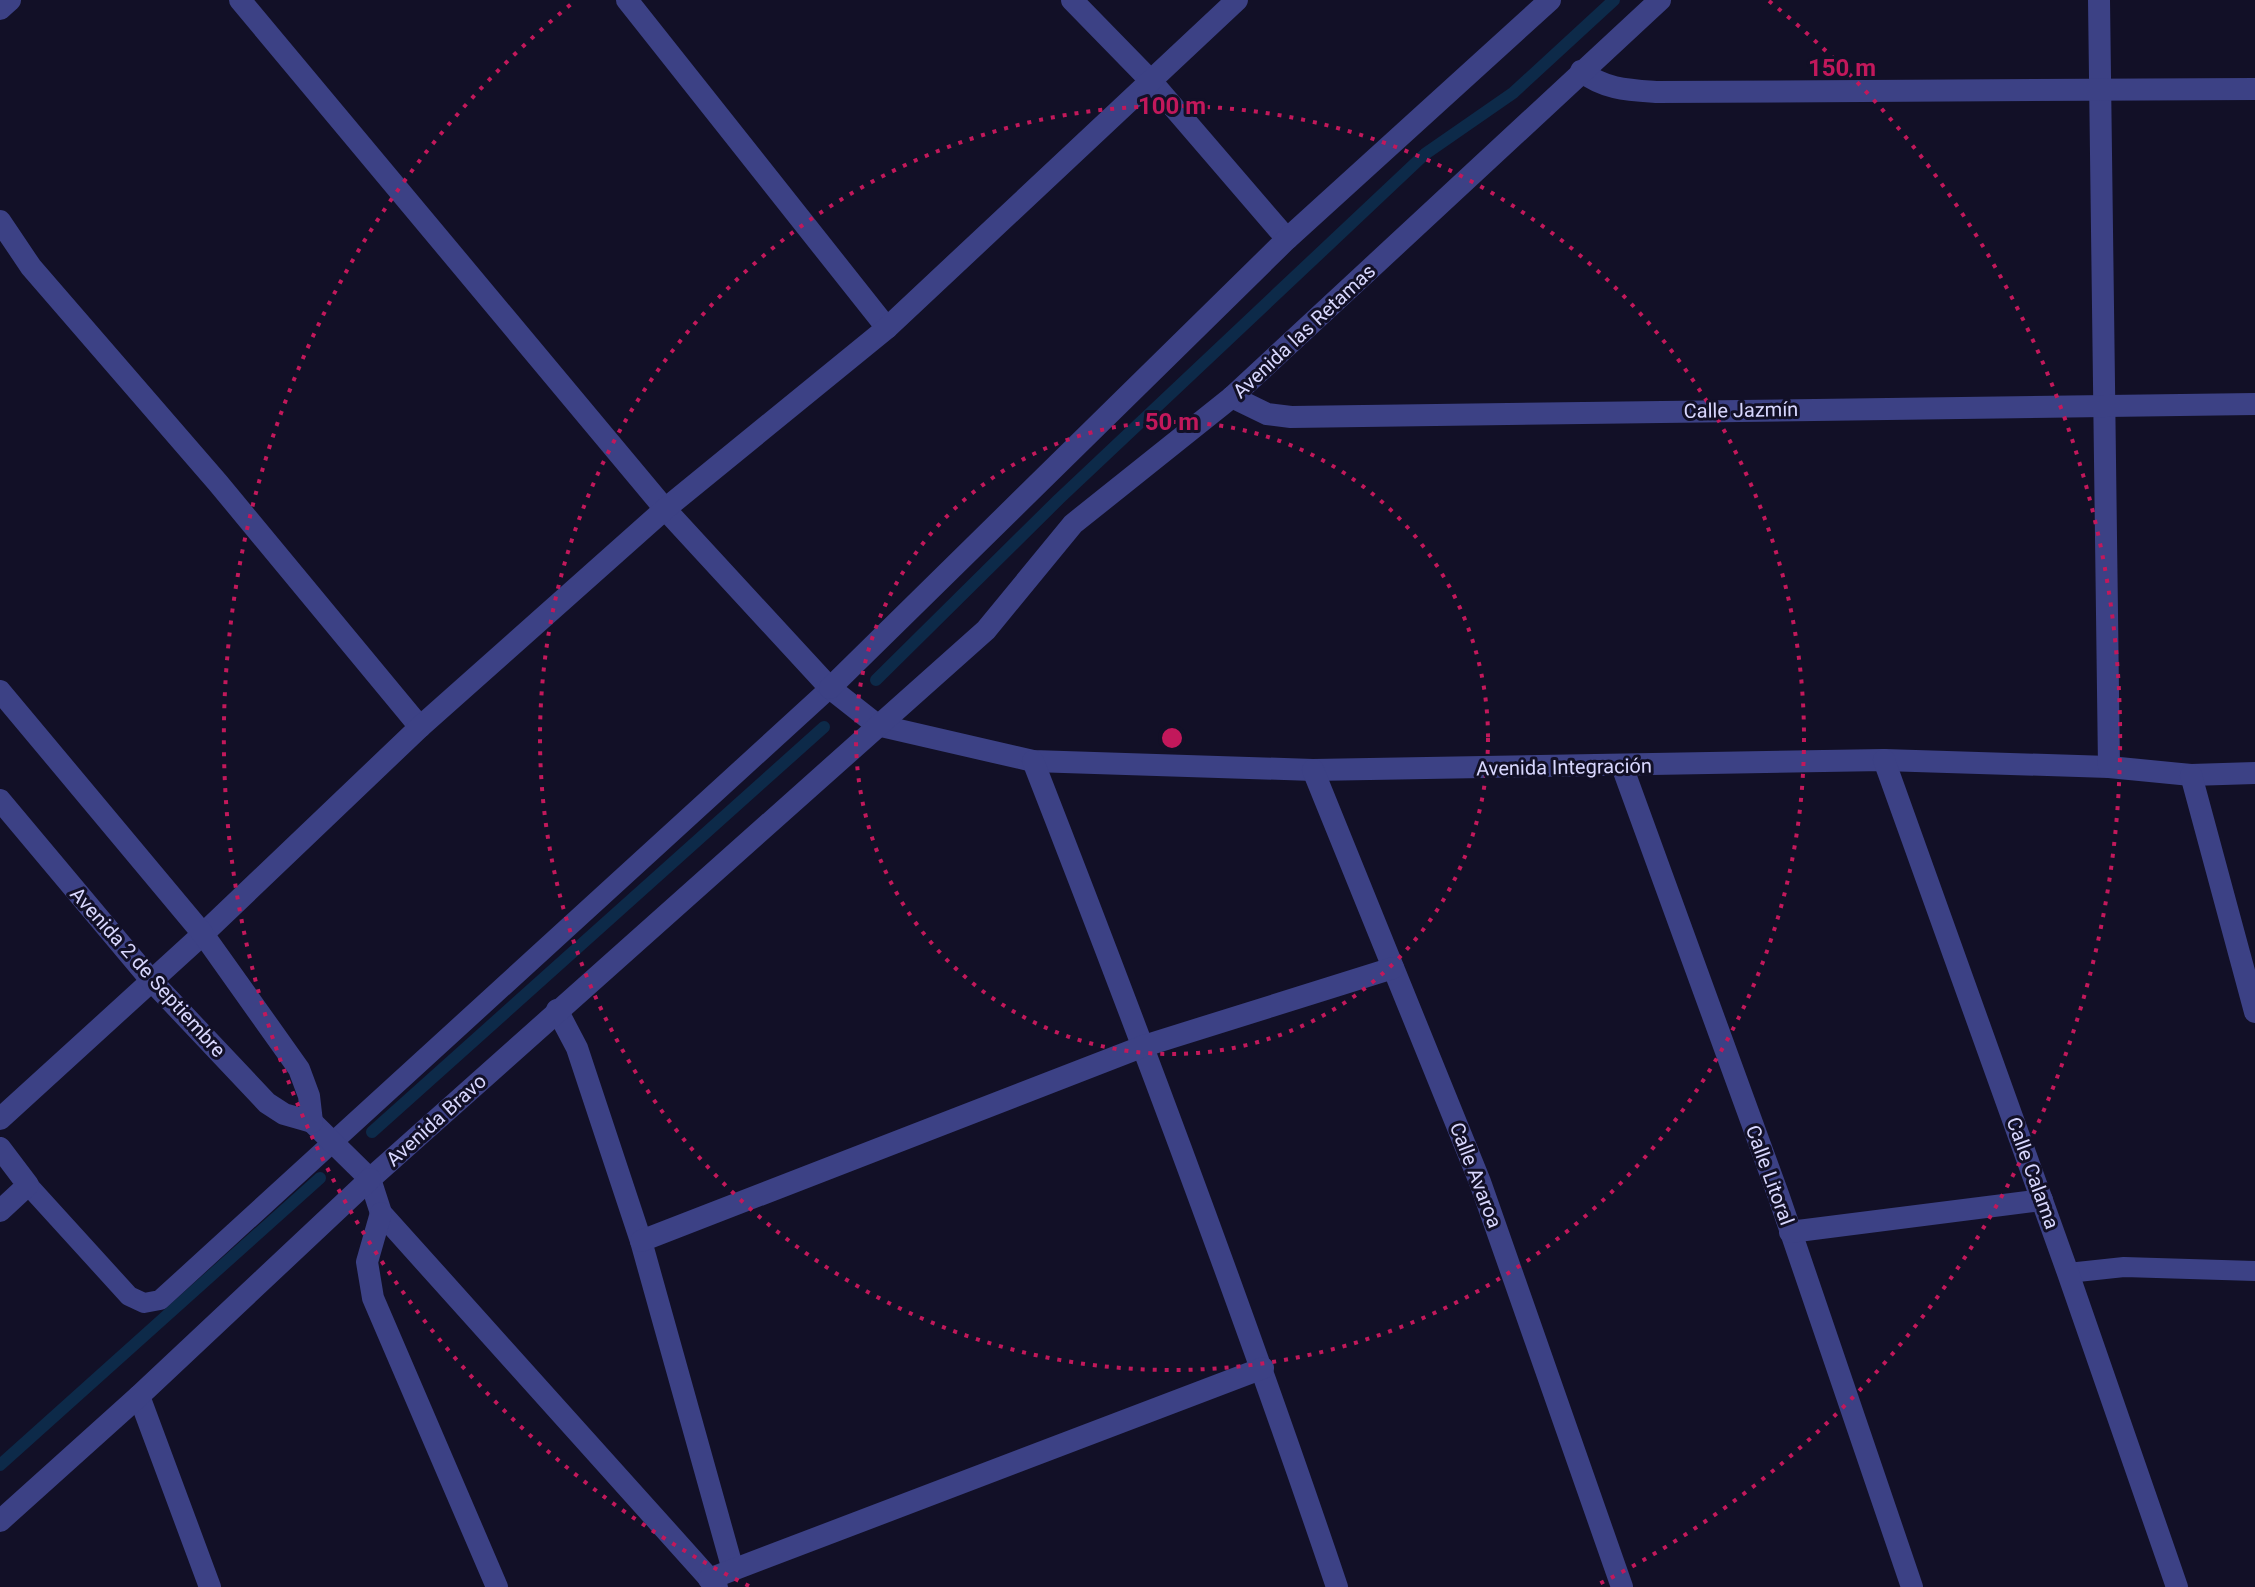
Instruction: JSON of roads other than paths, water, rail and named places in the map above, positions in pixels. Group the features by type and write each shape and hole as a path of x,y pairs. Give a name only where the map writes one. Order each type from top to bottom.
{"street":[{"path":"0,9 10,0"},
{"path":"240,0 665,509 830,688 877,725"},
{"path":"627,0 887,328"},
{"path":"1072,0 1151,81 1287,239"},
{"path":"0,1119 150,979 203,934 420,727 665,509 887,328 1237,0"},
{"path":"830,688 1287,239 1550,0"},
{"name":"Avenida las Retamas","path":"877,725 986,630 1073,524 1232,397 1660,0"},
{"path":"2099,0 2103,93 2109,767"},
{"path":"1581,71 1596,83 1617,89 1656,92 2103,93 2255,89"},
{"path":"0,221 31,267 218,483 420,727"},
{"name":"Calle Jazmín","path":"1232,397 1267,414 1291,417 2255,404"},
{"path":"0,691 203,934 299,1069 309,1096 312,1122 370,1179 381,1213 713,1583 733,1570 1263,1368"},
{"name":"Avenida Integración","path":"877,725 1033,761 1313,770 1884,760 2109,767 2191,775 2255,773"},
{"name":"Avenida Bravo","path":"0,1521 139,1396 370,1179 877,725"},
{"name":"Calle Calama","path":"1884,760 2177,1587"},
{"path":"1033,761 1144,1046 1263,1368 1337,1587"},
{"name":"Calle Litoral","path":"1622,766 1790,1232 1912,1587"},
{"name":"Calle Avaroa","path":"1313,770 1480,1182 1622,1587"},
{"path":"2191,775 2255,1012"},
{"name":"Avenida 2 de Septiembre","path":"0,800 150,979 267,1103 284,1114 312,1122"},
{"path":"641,1241 1144,1046 1393,968"},
{"path":"557,1010 577,1048 641,1241 733,1570"},
{"path":"0,1148 28,1185 0,1211"},
{"path":"1790,1232 2042,1200"},
{"path":"381,1213 367,1262 373,1298 497,1587"},
{"path":"139,1396 210,1587"}],"lane":[{"path":"28,1185 129,1296 144,1303 160,1300 830,688"},
{"path":"2068,1273 2124,1267 2255,1271"}],"waterway":[{"path":"876,680 1059,499 1425,154 1513,93 1614,0"},
{"path":"372,1132 824,727"},
{"path":"0,1465 320,1178"}]}
